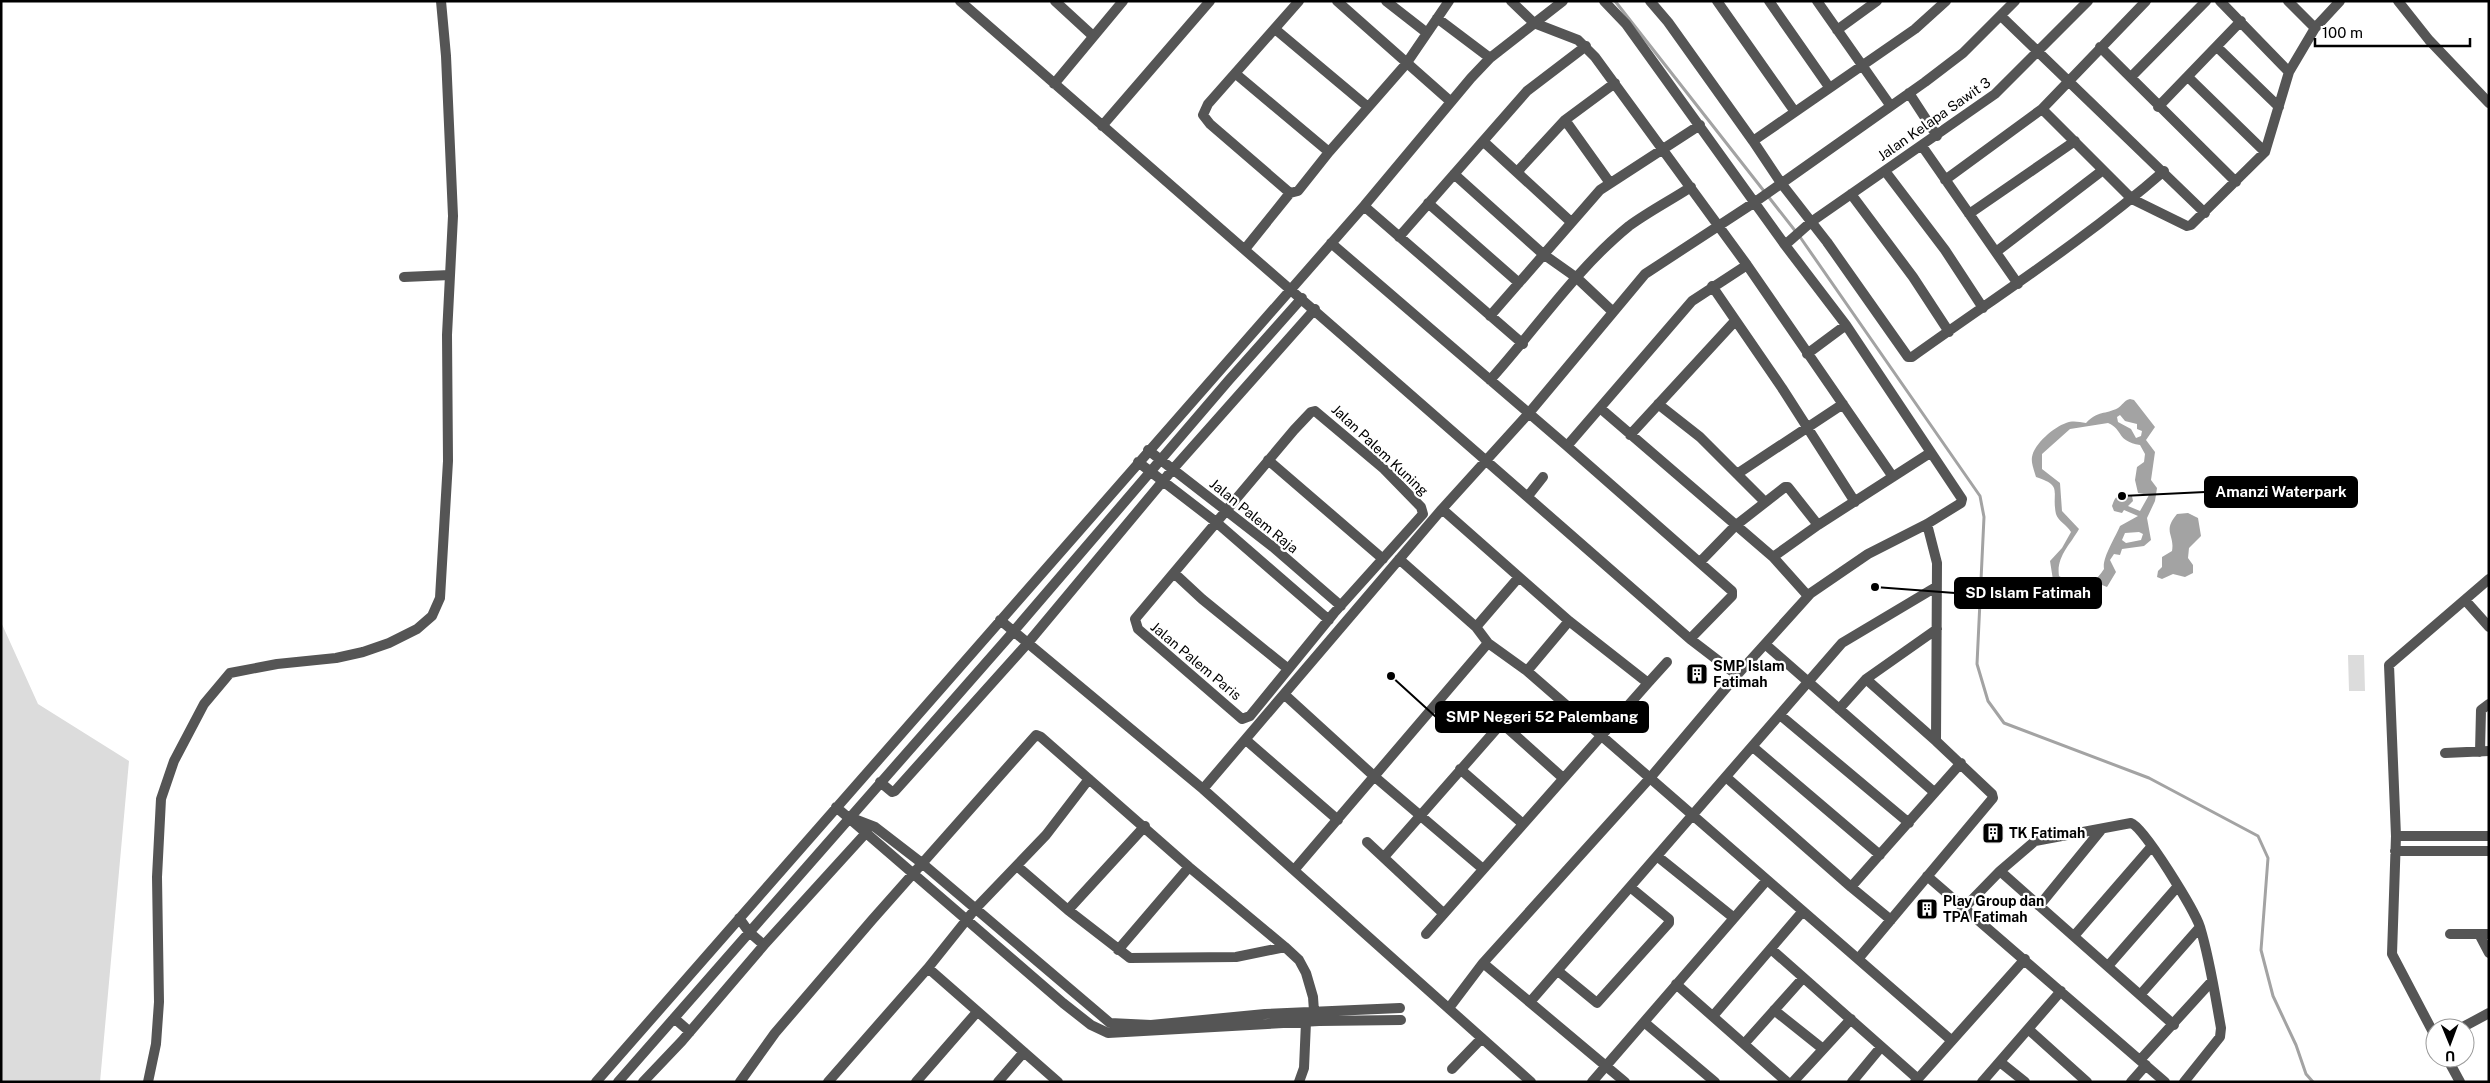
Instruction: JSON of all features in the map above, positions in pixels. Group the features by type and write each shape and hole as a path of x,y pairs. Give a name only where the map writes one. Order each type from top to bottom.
{"street":[{"path":"148,1082 156,1044 159,1002 157,877 161,799 174,761 204,704 230,673 277,664 336,658 363,652 389,643 417,629 432,616 440,598 449,443 447,335 453,216 452,152 441,1"},
{"path":"960,1 1690,638 1737,675"},
{"path":"1055,1 1093,36"},
{"path":"1054,84 1123,1"},
{"path":"1102,126 1210,1"},
{"path":"1290,193 1210,124 1203,115 1208,104 1299,1"},
{"path":"1337,1 1450,101"},
{"path":"1386,1 1427,34"},
{"path":"1245,249 1290,193 1298,191 1329,152 1406,64 1449,1"},
{"path":"1510,1 1534,23 1567,35 1586,46 1747,265 1893,477"},
{"path":"596,1082 1148,450 1332,243 1450,101 1490,58 1563,1"},
{"path":"1449,1008 1483,963 1650,778 1737,675 1808,596 1868,554 1959,506 1962,499 1788,241 1626,24 1604,1"},
{"path":"1650,1 1668,22 1754,141 1778,186 1908,357 1912,357 2018,284 2132,199 2164,171"},
{"path":"1769,1 1829,87"},
{"path":"1817,1 1890,105"},
{"path":"1837,30 1877,1"},
{"path":"1754,141 1862,64 1915,29 1946,1"},
{"path":"1203,789 1442,509 1529,413 1612,311 1645,274 1758,200 1909,93 1963,53 2015,1"},
{"name":"Jalan Kelapa Sawit 3","path":"1788,241 1851,194 1995,94 2088,1"},
{"path":"1945,180 2042,109 2146,1"},
{"path":"2131,77 2206,1"},
{"path":"2220,1 2289,72"},
{"path":"2288,1 2315,28"},
{"path":"2042,109 2132,199 2187,226 2205,213 2265,152 2289,72 2315,28 2340,1"},
{"path":"2398,1 2429,40 2489,103"},
{"path":"1720,3 1795,112"},
{"path":"2001,16 2070,80 2205,213"},
{"path":"1437,18 1490,58"},
{"path":"2158,106 2218,47 2241,21"},
{"path":"1275,29 1368,107"},
{"path":"1399,237 1527,91 1586,46"},
{"path":"2100,47 2236,182"},
{"path":"2218,47 2279,107"},
{"path":"1236,74 1329,152"},
{"path":"2188,77 2265,152"},
{"path":"1518,171 1565,120 1615,83"},
{"path":"1909,93 1937,136"},
{"path":"1565,120 1610,183"},
{"path":"1490,316 1600,190 1700,125"},
{"path":"1969,214 2075,141"},
{"path":"1484,142 1518,171 1571,222"},
{"path":"1922,146 2018,284"},
{"path":"1996,252 2103,170"},
{"path":"1884,171 1945,250 1983,308"},
{"path":"1454,174 1543,254 1576,278 1612,311"},
{"path":"1490,380 1576,278 1630,225 1691,187"},
{"path":"1851,194 1913,277 1949,332"},
{"path":"1428,203 1518,283"},
{"path":"1364,206 1522,344"},
{"path":"1332,243 1700,562 1732,594 1690,638"},
{"path":"1567,446 1692,301 1712,286 1747,265"},
{"path":"404,276 450,275"},
{"path":"1712,286 1782,388 1855,502"},
{"path":"618,1082 1013,632 1302,298"},
{"path":"880,782 892,792 895,791 1026,644 1172,469 1314,309"},
{"path":"1630,435 1735,321"},
{"path":"1807,354 1846,325"},
{"path":"1658,404 1700,437 1766,502"},
{"path":"1737,474 1843,404"},
{"path":"1600,408 1773,557 1808,596"},
{"name":"Jalan Palem Kuning","path":"1268,460 1294,430 1315,411 1384,469 1422,507 1423,512 1422,517 1383,559"},
{"name":"Jalan Palem Raja","path":"1148,450 1227,510 1340,606"},
{"path":"1773,557 1818,525 1930,453"},
{"path":"1268,460 1383,559 1340,606 1288,668 1202,599 1174,573 1227,510 1268,460"},
{"name":"Jalan Palem Raja","path":"1138,462 1216,522 1329,620"},
{"path":"1528,496 1543,477"},
{"path":"1700,562 1735,526 1788,487 1818,525"},
{"path":"1442,509 1569,621 1648,683"},
{"path":"1928,524 1937,563 1936,741"},
{"path":"1399,559 1476,626 1488,643 1527,671 1951,1040"},
{"name":"Jalan Palem Paris","path":"1174,573 1137,615 1135,622 1138,629 1242,718 1250,716 1288,668"},
{"path":"1476,626 1519,577"},
{"path":"2426,1018 2392,954 2396,836 2389,665 2489,579"},
{"path":"1530,1002 1753,747 1842,642 1936,586"},
{"path":"2465,600 2489,627"},
{"path":"1000,620 1026,644 1203,789 1296,870 1531,1082"},
{"path":"1527,671 1569,621"},
{"path":"1839,709 1866,679 1937,629"},
{"path":"1296,870 1488,643"},
{"path":"1765,644 1934,792"},
{"path":"1426,934 1667,662"},
{"path":"1858,959 1994,798 1961,763 1866,679"},
{"path":"1285,695 1375,777 1483,869"},
{"path":"2445,753 2485,752 2481,710 2489,704"},
{"path":"1780,715 1909,823"},
{"path":"1384,857 1500,726 1505,726 1563,778"},
{"path":"740,1082 775,1033 1036,736 1041,737 1145,826 1189,867 1299,960 1306,973 1313,997 1314,1011 1306,1022 1304,1068 1299,1082"},
{"path":"1246,740 1338,820"},
{"path":"1753,747 1880,855"},
{"path":"1851,888 1961,763"},
{"path":"1460,769 1523,824"},
{"path":"1726,777 1851,888 1891,920"},
{"path":"828,1082 928,968 976,908 1046,835 1089,779"},
{"path":"836,807 1091,1025 1108,1033 1306,1022 1400,1020"},
{"path":"849,817 875,827 923,864 1110,1023 1152,1025 1314,1011 1400,1008"},
{"path":"1964,908 2000,871 2035,841 2131,823 2135,824 2178,886 2200,927 2212,981 2221,1034 2184,1082"},
{"path":"1068,910 1145,826"},
{"path":"2039,906 2101,830"},
{"path":"643,1082 690,1032 764,945 866,834"},
{"path":"2396,836 2489,836"},
{"path":"1367,842 1443,913"},
{"path":"2074,936 2152,846"},
{"path":"2395,851 2489,851"},
{"path":"1658,856 1734,918"},
{"path":"1017,866 1068,910 1130,958 1236,957 1285,947"},
{"path":"1118,950 1189,867"},
{"path":"2000,871 2174,1025"},
{"path":"1927,876 2026,959 2165,1082"},
{"path":"1592,1082 1767,880"},
{"path":"2108,966 2178,886"},
{"path":"1558,970 1597,1003 1669,923 1669,919 1630,887"},
{"path":"1713,1016 1803,911"},
{"path":"739,918 749,932 764,945"},
{"path":"2140,995 2200,927"},
{"path":"2450,934 2484,934 2489,953"},
{"path":"1770,949 1916,1080 2026,959"},
{"path":"1483,963 1625,1082"},
{"path":"928,968 1058,1082"},
{"path":"1744,1044 1803,978"},
{"path":"2131,1082 2143,1063 2212,981"},
{"path":"1676,984 1787,1082"},
{"path":"1982,1082 2061,991"},
{"path":"1774,1010 1823,1049"},
{"path":"916,1082 977,1012"},
{"path":"1091,1025 1096,1012"},
{"path":"2475,1021 2489,1013"},
{"path":"674,1018 690,1032"},
{"path":"1793,1082 1851,1020"},
{"path":"1644,1022 1715,1082"},
{"path":"2028,1029 2087,1082"},
{"path":"1452,1069 1482,1038"},
{"path":"1852,1082 1881,1047"},
{"path":"998,1082 1024,1052"},
{"path":"2000,1062 2025,1082"},
{"path":"2452,1068 2460,1082"}],"shaded area":[{"path":"2130,399 2134,400 2155,427 2146,440 2155,452 2151,480 2157,488 2155,501 2147,518 2151,540 2144,546 2122,549 2120,555 2114,554 2110,560 2116,572 2107,587 2102,585 2089,591 2077,592 2065,588 2053,580 2050,561 2062,548 2071,532 2056,514 2055,490 2050,483 2036,477 2032,457 2040,442 2061,425 2071,422 2086,423 2098,414 2118,408","holes":["2120,415 2125,421 2137,424 2137,429 2142,431 2141,436 2136,438 2131,429 2118,422 2117,417","2108,423 2127,441 2140,445 2145,454 2144,462 2137,467 2135,480 2138,493 2149,495 2140,511 2128,506 2133,501 2132,496 2128,497 2127,493 2115,498 2112,506 2114,511 2122,513 2124,510 2138,516 2120,526 2107,554 2104,569 2094,581 2084,585 2073,583 2059,576 2060,563 2064,551 2079,529 2062,511 2060,483 2042,469 2042,454 2070,429","2139,532 2143,534 2141,540 2126,543 2122,540 2125,533"]},
{"path":"2188,513 2198,518 2201,536 2189,548 2188,558 2193,565 2193,573 2185,577 2173,574 2162,579 2157,577 2158,571 2162,567 2162,557 2172,551 2170,525 2177,514"},
{"path":"1,622 38,704 129,761 100,1082 1,1082"},
{"path":"2348,655 2364,655 2365,691 2349,691"}],"waterway":[{"path":"1615,1 1800,237 1980,496 1984,517 1977,664 1988,701 2004,723 2149,778 2258,836 2268,858 2261,950 2273,996 2296,1045 2306,1074 2313,1082"}],"place":[{"name":"Amanzi Waterpark","path":"2122,496"},
{"name":"SD Islam Fatimah","path":"1875,587"},
{"name":"SMP Islam Fatimah","path":"1697,674"},
{"name":"SMP Negeri 52 Palembang","path":"1391,676"},
{"name":"TK Fatimah","path":"1993,833"},
{"name":"Play Group dan TPA Fatimah","path":"1927,909"}]}
